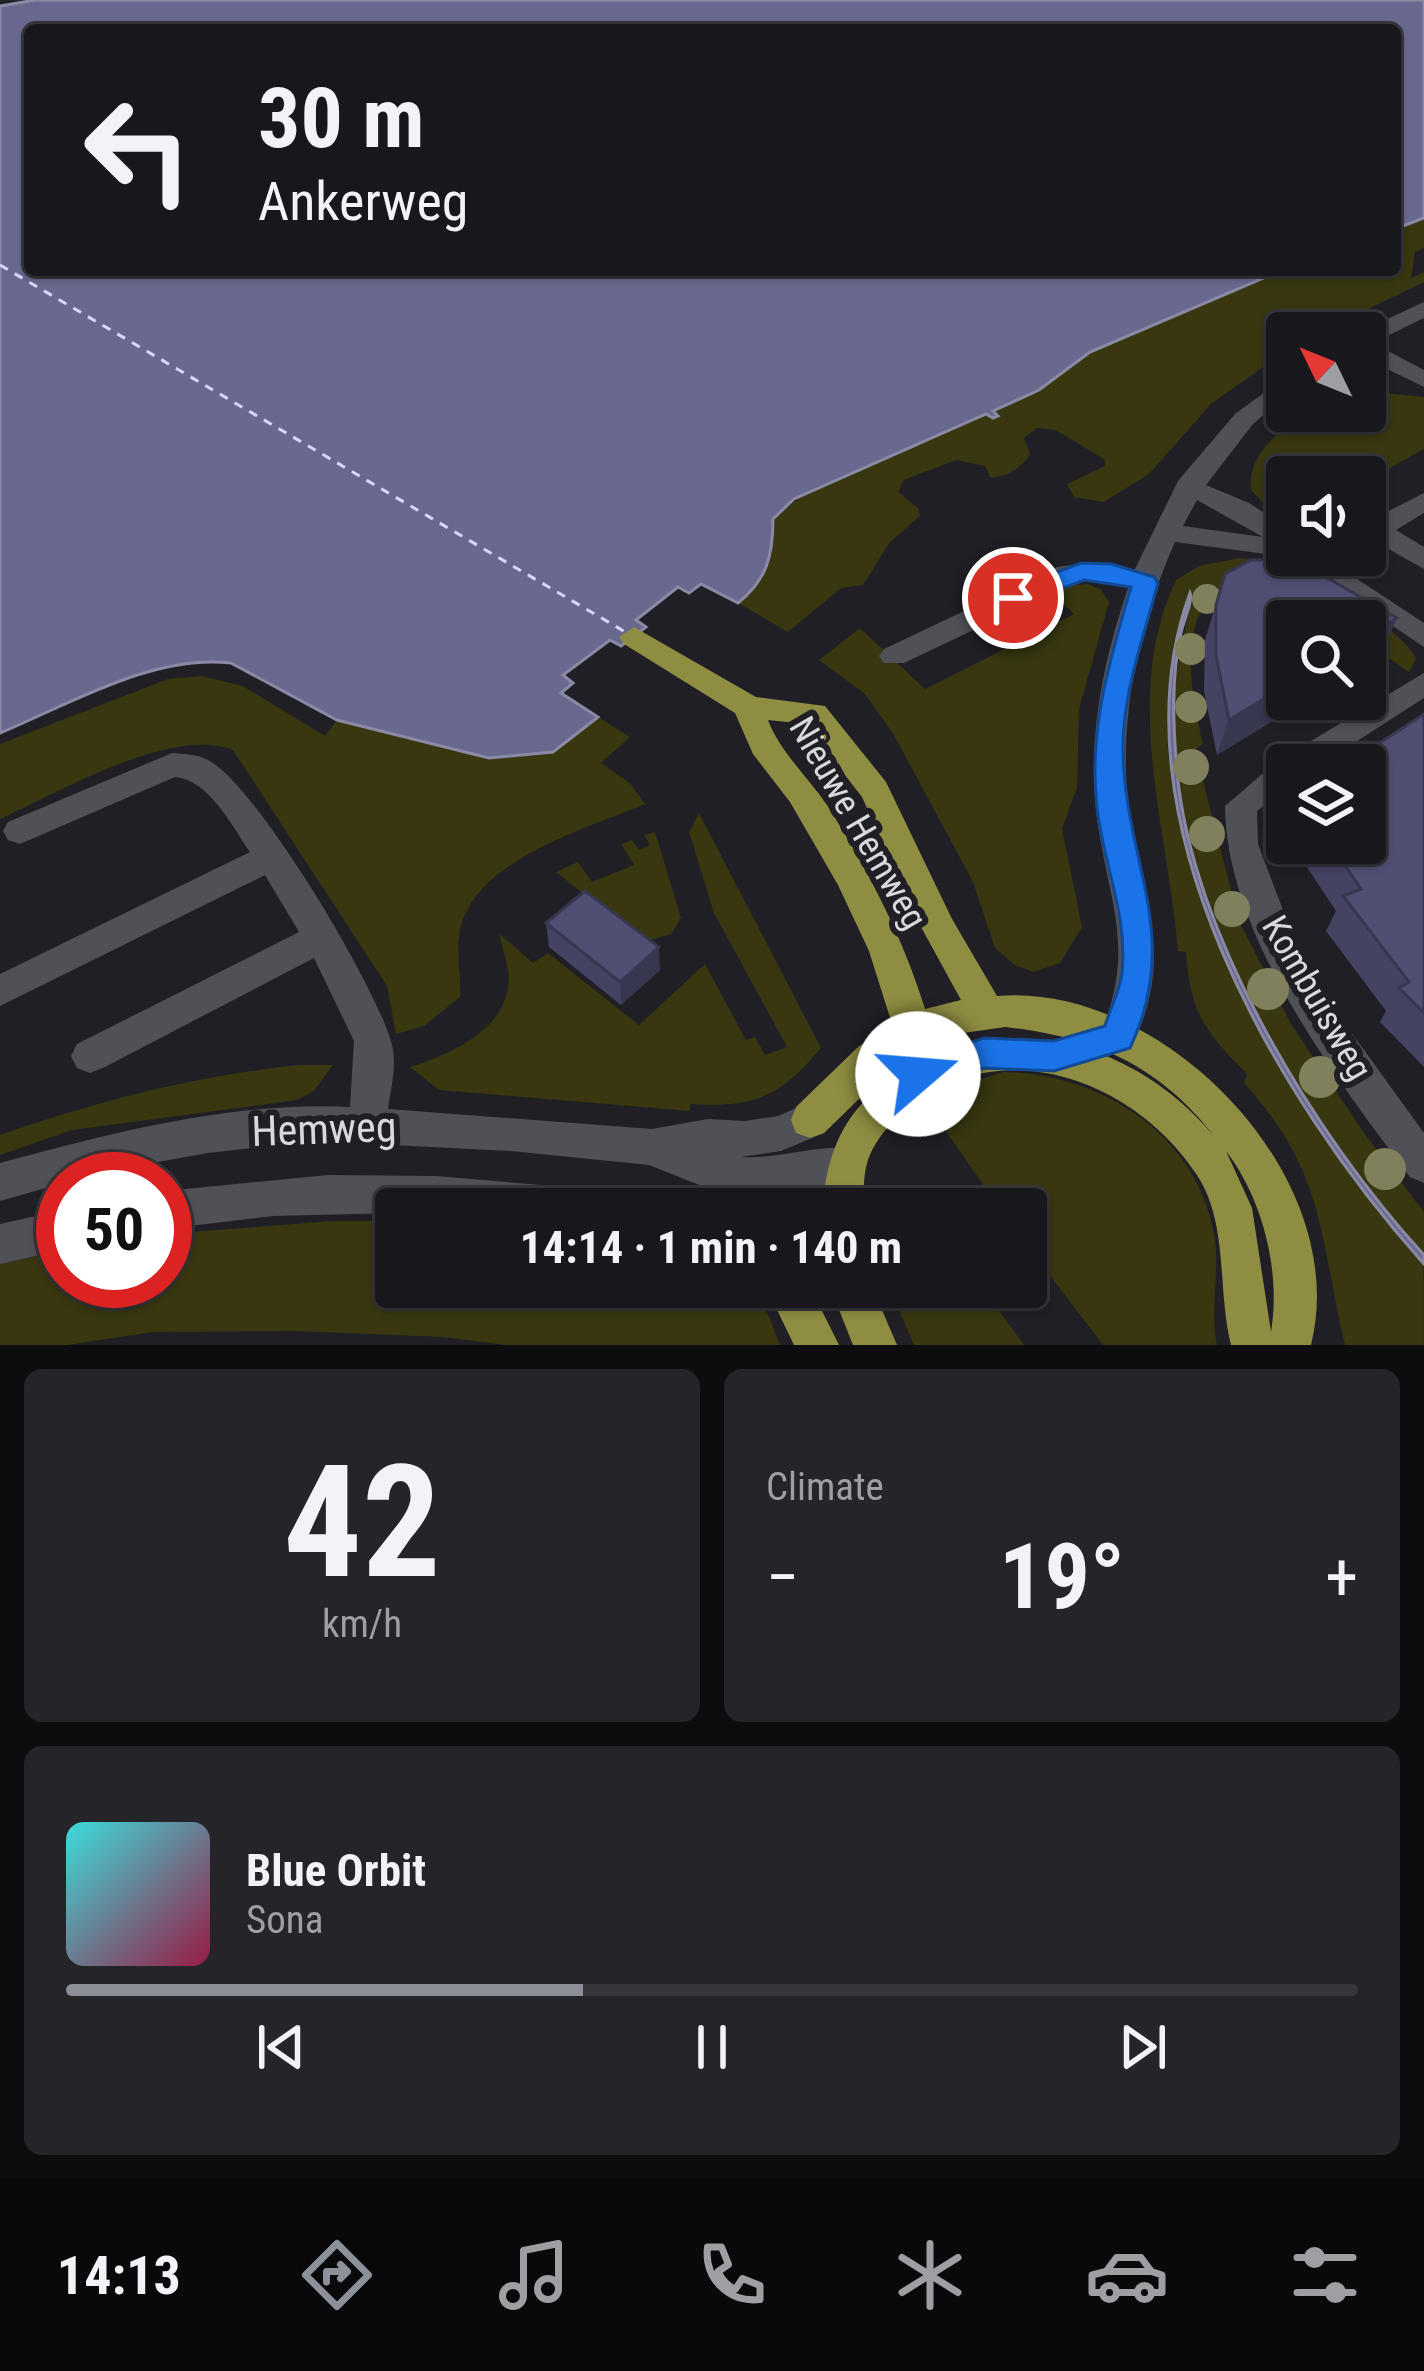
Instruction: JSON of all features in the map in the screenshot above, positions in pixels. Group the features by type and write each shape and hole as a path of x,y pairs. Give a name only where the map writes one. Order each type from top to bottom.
{"main road":[{"path":"634,637 749,707"},
{"name":"Nieuwe Hemweg","path":"918,1074 913,1029 897,977 801,793 758,743 749,707 814,713 875,791 938,927 987,1012"},
{"path":"810,1120 872,1059 913,1029 987,1012 1078,1021 1118,1037 1182,1075 1216,1106 1246,1143 1269,1184 1286,1228 1294,1275 1294,1330 1289,1345"},
{"path":"1054,1056 1118,1037"},
{"path":"844,1188 847,1164 880,1107 918,1074 984,1053 1054,1056 1109,1072 1188,1131 1213,1164 1232,1202 1242,1245 1243,1317 1253,1345"},
{"path":"798,1308 818,1345"},
{"path":"859,1308 875,1345"}],"street":[{"path":"1386,328 1424,309"},
{"path":"1386,359 1424,380"},
{"path":"1118,1037 1138,975 1139,934 1112,809 1109,743 1117,687 1145,583 1187,487 1229,431 1266,400"},
{"path":"1187,487 1218,498 1266,526"},
{"path":"1386,523 1424,501"},
{"path":"1164,532 1266,544"},
{"path":"1386,540 1424,560"},
{"path":"894,656 1067,574 1096,571 1145,583"},
{"path":"1341,576 1424,637"},
{"path":"1329,744 1424,684"},
{"path":"20,831 172,765 198,768 218,784 352,987 375,1047 367,1123"},
{"name":"Kombuisweg","path":"1266,786 1241,806 1237,825 1271,926 1322,1021 1424,1164"},
{"path":"0,991 269,858"},
{"path":"90,1056 321,937"},
{"name":"Hemweg","path":"0,1182 81,1160 294,1125 367,1123 652,1148 708,1137 745,1139 781,1133 810,1120"},
{"name":"Hemweg","path":"652,1148 701,1172 752,1178 797,1177 847,1164"},
{"name":"Hemweg","path":"192,1207 295,1195 375,1193"},
{"path":"0,1244 36,1236"}],"shaded area":[{"path":"1424,218 1424,248 1415,252 1411,278 1424,272 1424,282 1362,312 1266,312 1266,365 1211,404 1149,474 1104,502 1074,497 1067,484 1105,466 1105,460 1056,430 1037,428 1024,438 1030,454 1007,474 990,477 985,466 956,460 904,480 898,492 918,508 920,516 890,542 863,585 841,588 788,632 738,603 766,566 773,519 809,490 1039,390 1090,352 1268,276 1401,276 1401,227"},
{"path":"1386,393 1424,397 1424,449 1386,470 1386,456 1266,456 1266,506 1251,490 1251,477 1260,454 1276,435 1386,432"},
{"path":"1240,558 1259,562 1266,564 1266,576 1297,576 1345,600 1269,600 1224,590 1208,602 1192,638 1192,683 1203,744 1195,750 1239,921 1291,1024 1424,1212 1424,1255 1332,1140 1290,1075 1221,935 1196,863 1180,790 1174,718 1177,670 1193,593 1172,663 1167,736 1177,811 1198,886 1227,960 1262,1030 1339,1154 1423,1263 1424,1345 1345,1345 1305,1176 1271,1115 1244,1083 1247,1074 1202,1020 1191,990 1186,952 1178,951 1153,764 1152,670 1160,625 1176,580 1199,566"},
{"path":"1087,584 1101,589 1109,602 1079,709 1077,787 1062,829 1082,927 1060,963 1034,972 1015,965 995,948 973,882 894,735 865,694 819,660 860,628 925,689 1074,614 1052,593 1064,586"},
{"path":"1386,627 1416,658 1409,672 1386,656"},
{"path":"202,676 243,686 325,736 337,720 489,758 553,752 598,717 630,737 601,763 630,783 645,804 540,848 491,880 473,900 462,923 460,997 424,1026 396,1034 387,986 233,750 208,745 148,754 0,819 0,744 168,679"},
{"path":"699,813 821,1048 792,1078 749,1101 690,1104 690,1111 439,1090 410,1067 462,1045 492,1022 502,1007 508,969 499,933 533,963 548,953 639,1025 705,964 746,1040 755,1037 765,1055 787,1047 714,913 689,832"},
{"path":"655,832 681,918 671,934 644,942 556,872 578,862 592,882 634,865 621,844 632,840 639,850 650,845 644,835"},
{"path":"298,1065 333,1065 314,1091 297,1100 72,1130 0,1155 0,1135 73,1111 184,1083"},
{"path":"1003,1072 1074,1084 1107,1097 1165,1139 1204,1198 1214,1234 1217,1345 1103,1345 1047,1272 1047,1188 985,1188 934,1114 962,1085"},
{"path":"375,1221 375,1308 763,1308 780,1345 506,1345 443,1337 296,1331 153,1332 67,1345 0,1345 0,1264 36,1257 36,1308 192,1308 192,1232"},
{"path":"898,1308 997,1308 1024,1345 914,1345"}],"water":[{"path":"35,0 1424,0 1424,218 1401,227 1401,24 24,24 24,276 1268,276 1090,352 1039,390 993,411 998,416 986,414 794,499 773,519 766,566 738,603 701,584 689,593 678,587 636,620 646,627 621,646 610,640 563,675 573,683 561,693 598,717 553,752 489,758 337,720 231,663 202,662 142,674 0,733 0,6"},
{"path":"1181,635 1174,702 1177,771 1187,833 1206,898 1265,1030 1302,1093 1341,1152 1424,1255 1424,1264 1315,1122 1265,1039 1222,951 1190,861 1172,769 1171,679"}],"building":[{"path":"1251,560 1266,560 1266,576 1324,576 1366,600 1266,600 1266,698 1229,720 1216,656 1216,605 1225,574"},
{"path":"1424,714 1424,1013 1399,988 1409,982 1343,896 1361,889 1344,864 1386,864 1386,744 1378,744"},
{"path":"585,891 659,947 620,982 546,923"}],"ferry route":[{"path":"0,265 627,633"}],"route":[{"path":"918,1074 984,1053 1023,1051 1054,1056 1118,1037 1138,975 1136,909 1118,848 1109,743 1117,687 1145,583 1112,572 1081,571 1013,598"}]}
